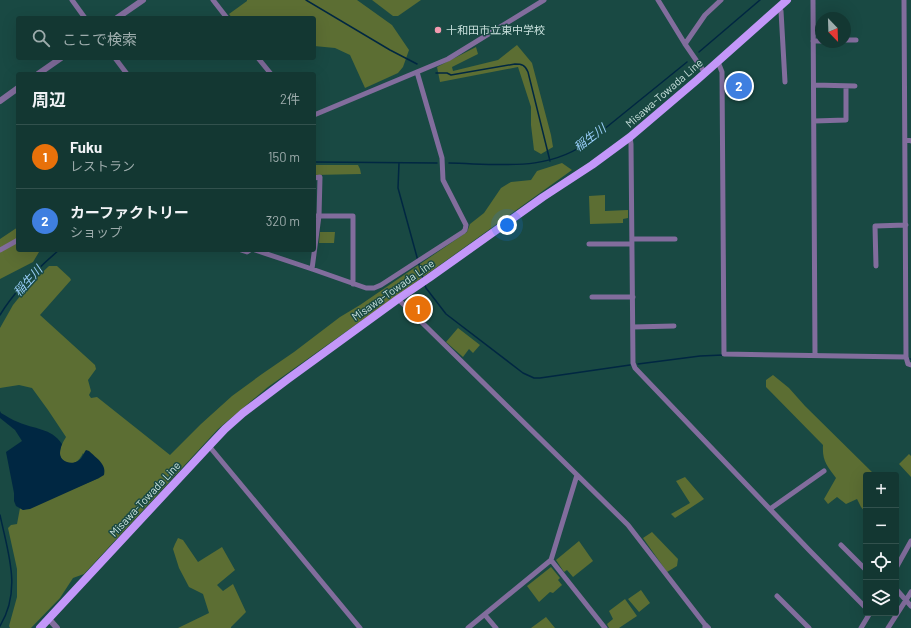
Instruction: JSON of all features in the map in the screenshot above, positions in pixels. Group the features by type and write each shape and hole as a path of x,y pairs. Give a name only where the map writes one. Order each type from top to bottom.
{"main road":[{"name":"Misawa-Towada Line","path":"40,628 225,429 262,399 398,299 543,197 592,165 630,137 718,62 787,0"}],"street":[{"path":"72,0 84,16"},
{"path":"120,16 143,0"},
{"path":"213,0 225,16"},
{"path":"316,114 448,59 544,0"},
{"path":"658,0 705,73"},
{"path":"685,44 705,16 722,0"},
{"path":"813,0 815,355"},
{"path":"904,0 906,357 908,364 911,364"},
{"path":"778,8 781,11 785,82"},
{"path":"851,40 856,40"},
{"path":"41,72 58,60"},
{"path":"116,60 126,72"},
{"path":"260,60 269,72"},
{"path":"718,62 722,72 724,354 906,357"},
{"path":"261,252 312,268 352,284 366,288 374,288 381,285 465,230 466,225 443,180 442,158 417,72"},
{"path":"814,85 855,86"},
{"path":"814,121 846,120 846,86"},
{"path":"0,101 16,89"},
{"path":"630,137 633,363 635,368 863,605"},
{"path":"905,139 911,141"},
{"path":"316,178 320,178 316,216 353,216 352,284"},
{"path":"876,266 875,226 906,225"},
{"path":"589,244 675,239"},
{"path":"0,250 16,241"},
{"path":"312,268 313,252"},
{"path":"592,297 633,297"},
{"path":"398,299 628,525 706,627"},
{"path":"633,327 674,326"},
{"path":"209,446 360,628"},
{"path":"770,509 824,471"},
{"path":"468,628 551,560 577,475"},
{"path":"899,563 911,541"},
{"path":"841,545 863,567"},
{"path":"551,560 605,628"},
{"path":"899,592 911,606"},
{"path":"888,628 911,592"},
{"path":"777,596 809,628"},
{"path":"485,615 496,628"},
{"path":"861,628 868,616"},
{"path":"49,619 57,628"}],"green space":[{"path":"357,0 392,25 409,50 403,67 398,73 365,88 350,55 335,48 316,46 316,16 230,16 229,14 247,1"},
{"path":"372,0 421,0 398,16 393,16"},
{"path":"517,45 532,63 551,135 553,147 541,154 534,150 531,125 531,107 518,67 440,82 437,67 476,47 478,54 452,67 453,71 498,60"},
{"path":"562,163 572,170 268,387 218,429 84,574 73,578 60,598 31,628 10,628 9,626 17,597 17,569 8,528 11,525 17,524 20,508 23,510 99,478 83,453 74,463 65,462 62,459 60,455 61,449 66,437 32,388 19,385 0,388 0,328 13,305 29,285 49,266 57,266 71,280 40,315 95,365 96,369 88,380 91,391 89,395 91,398 97,397 170,455 232,396 340,317 467,232 470,224 484,213 501,188 511,182 531,180 537,171"},
{"path":"316,165 358,165 361,174 316,175"},
{"path":"605,195 605,211 628,210 628,218 623,219 623,223 590,224 589,196"},
{"path":"16,228 16,252 39,252 33,262 0,279 0,239"},
{"path":"320,232 335,232 334,243 319,243"},
{"path":"458,328 480,345 473,353 469,349 463,357 446,342"},
{"path":"773,375 789,388 805,406 872,472 863,472 863,509 857,499 846,504 837,497 828,504 824,499 836,478 826,463 823,455 823,445 766,387 766,380"},
{"path":"909,454 911,456 911,477 899,464"},
{"path":"685,477 704,499 675,518 671,514 690,503 676,481"},
{"path":"652,532 678,559 677,566 667,572 643,538"},
{"path":"178,538 183,540 198,562 222,547 235,570 217,585 223,591 233,584 246,612 231,628 178,628 209,613 203,594 189,587 179,568 173,549"},
{"path":"579,541 593,561 573,577 567,570 564,572 556,560"},
{"path":"551,567 560,578 558,580 562,585 553,593 550,592 539,602 527,586"},
{"path":"641,590 650,603 639,612 628,599"},
{"path":"625,599 637,616 619,628 609,628 607,624 613,619 609,611"},
{"path":"546,617 555,628 531,628"}],"water":[{"path":"0,411 16,421 53,435 62,444 60,456 66,462 72,463 78,461 86,450 89,451 102,464 105,471 104,475 30,509 23,510 16,506 6,452 22,441 15,430 0,418"}],"waterway":[{"path":"306,0 390,50 417,64"},
{"name":"稲生川","path":"699,52 760,0"},
{"name":"稲生川","path":"449,163 505,165 524,164 541,162 576,150 592,139 687,62"},
{"path":"436,73 447,73 451,75 515,64 524,66 528,72 550,161"},
{"name":"稲生川","path":"316,162 437,163"},
{"path":"399,163 398,188 423,279"},
{"name":"稲生川","path":"0,315 12,297 27,280 57,252"},
{"path":"425,285 446,314 523,373 534,378 630,365"},
{"path":"638,364 700,356 723,355"},
{"name":"稲生川","path":"0,515 9,557 12,585 7,612 0,626"}],"place":[{"name":"十和田市立東中学校","path":"438,30"},
{"name":"カーファクトリー","path":"739,86"},
{"name":"Fuku","path":"418,309"}]}
